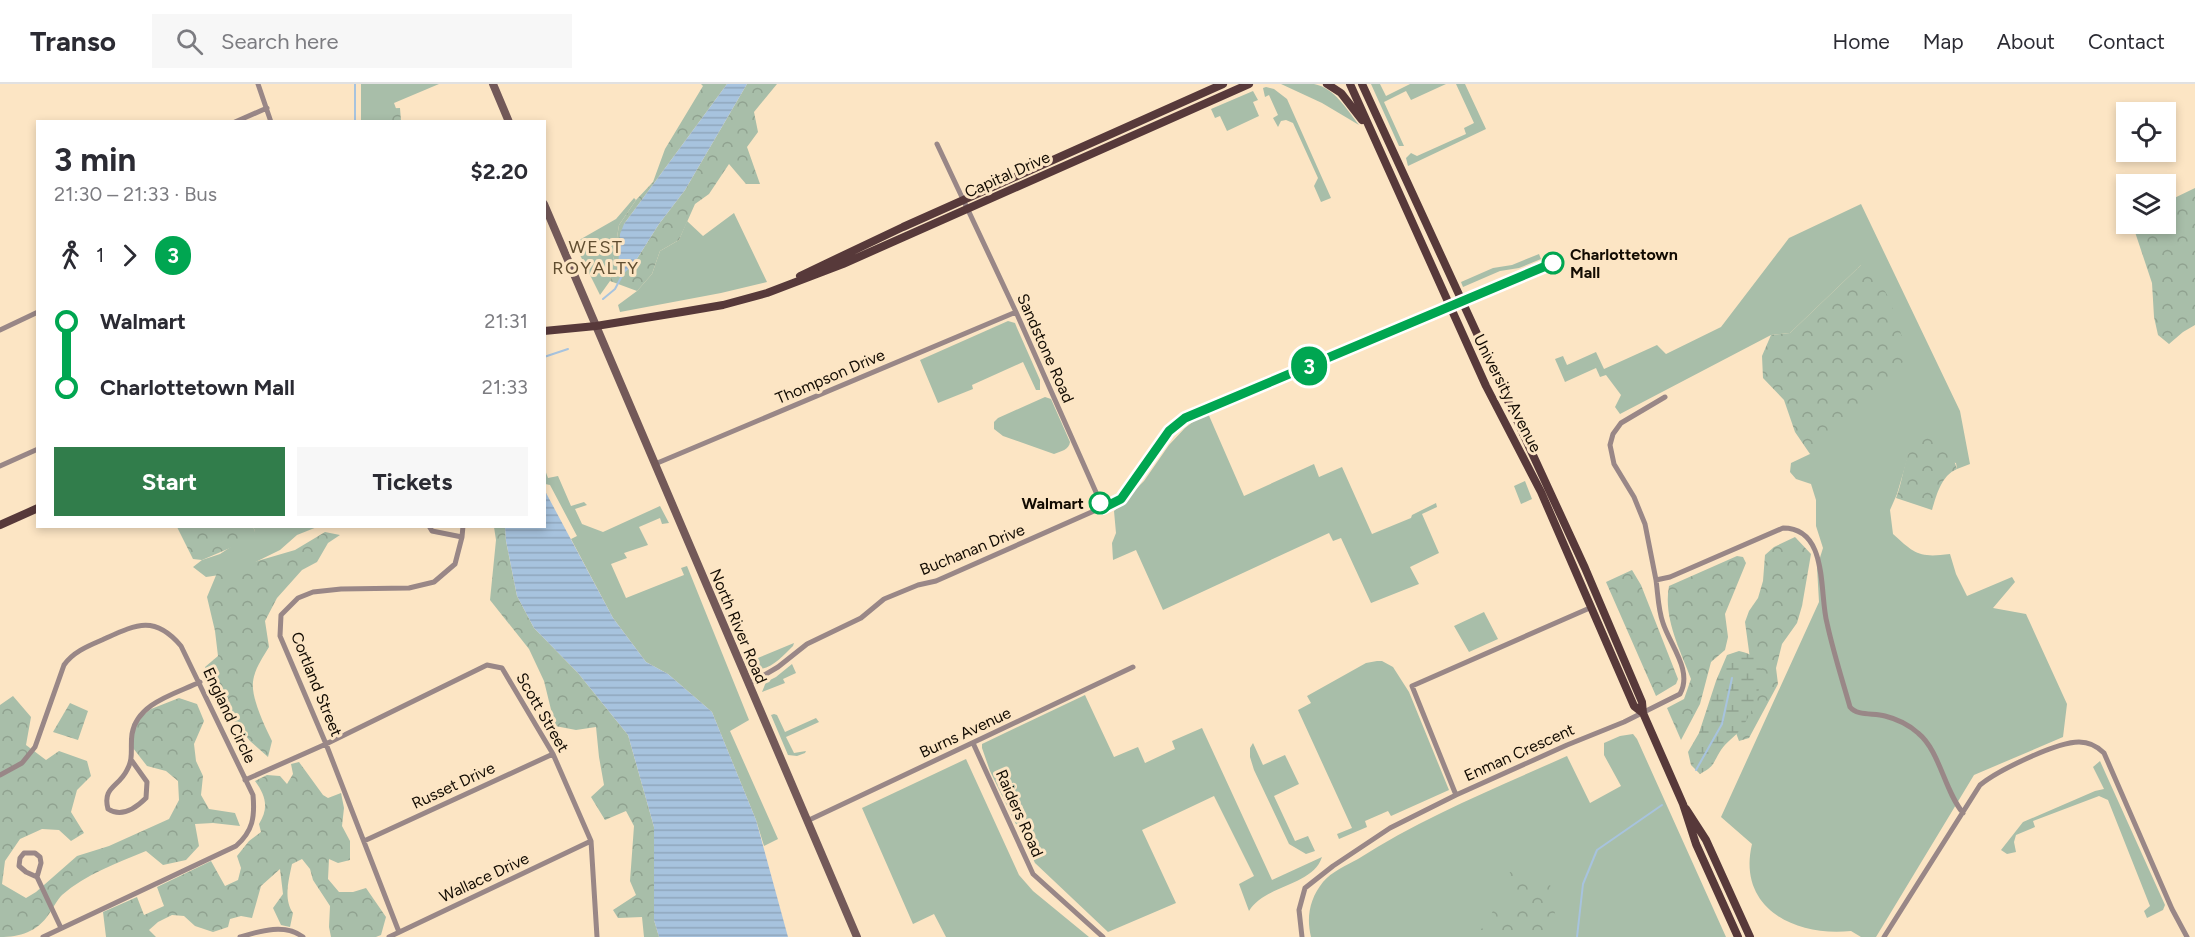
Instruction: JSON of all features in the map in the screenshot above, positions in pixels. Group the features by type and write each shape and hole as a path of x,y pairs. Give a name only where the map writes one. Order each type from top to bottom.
{"main road":[{"path":"493,84 508,120"},
{"name":"Capital Drive","path":"966,203 1223,84"},
{"name":"Capital Drive","path":"546,331 596,326 723,305 777,289 822,265 1249,84"},
{"path":"1327,84 1341,93 1372,133"},
{"name":"University Avenue","path":"1350,84 1486,386 1541,492 1634,706 1646,712"},
{"name":"University Avenue","path":"1362,84 1610,624 1683,804 1696,844 1738,937"},
{"name":"North River Road","path":"546,209 857,937"},
{"path":"0,525 36,509"},
{"name":"University Avenue","path":"1683,804 1706,840 1750,937"}],"street":[{"path":"258,84 270,120"},
{"path":"240,120 267,108"},
{"name":"Sandstone Road","path":"937,144 1016,312 1103,508"},
{"name":"Buchanan Drive","path":"749,684 778,667 807,644 861,618 884,599 918,585 936,581 1121,499 1169,431 1185,418 1462,302"},
{"name":"Thompson Drive","path":"655,464 1016,312"},
{"path":"0,330 36,313"},
{"name":"Enman Crescent","path":"1592,606 1412,686 1456,795 1646,712 1680,694 1685,681 1682,667 1663,622 1646,524 1635,497 1614,464 1610,445 1613,434 1621,423 1665,397"},
{"path":"0,466 36,450"},
{"path":"430,528 438,534 462,537"},
{"name":"Cortland Street","path":"399,932 326,744 280,636 281,615 298,598 313,592 341,589 408,588 434,582 455,564 463,528"},
{"path":"1656,580 1670,577 1776,530 1790,528 1801,533 1813,547 1820,564 1824,612 1850,707 1855,712 1883,716 1898,721 1920,734 1931,749 1953,800 1963,813"},
{"name":"England Circle","path":"0,775 22,763 35,747 68,659 75,653 133,626 155,626 168,632 181,646 253,795 255,812 251,827 245,838 236,846 43,937"},
{"name":"Scott Street","path":"245,780 326,744 487,665 502,668 553,754 591,841 597,937"},
{"name":"Burns Avenue","path":"807,821 1133,667"},
{"path":"132,761 147,782 146,798 139,805 124,812 115,813 108,809 106,797 124,776 132,761 132,731 141,714 153,704 200,682"},
{"name":"Raiders Road","path":"973,742 1033,874 1103,937"},
{"path":"1884,937 1980,785 1992,775 2064,744 2079,742 2097,747 2104,753 2172,909 2187,937"},
{"name":"Russet Drive","path":"364,841 553,754"},
{"path":"1302,937 1299,910 1305,888 1333,866 1390,828 1456,795"},
{"name":"Wallace Drive","path":"389,937 591,841"},
{"path":"37,877 41,863 40,857 35,853 24,853 20,858 19,866 37,877 61,928"},
{"path":"240,937 266,929 282,929 297,932 303,937"}],"green space":[{"path":"361,84 439,84 394,103 400,120 361,120"},
{"path":"701,84 727,84 624,224 633,265 659,224 685,190 747,84 777,84 754,112 758,132 747,147 760,184 746,184 729,164 709,194 695,204 679,240 660,251 652,274 637,291 610,281 619,225 636,200 653,182 665,149 703,86"},
{"path":"1281,84 1321,86 1340,100 1359,125 1322,103"},
{"path":"1371,84 1380,84 1386,96 1410,84 1446,84 1411,100 1406,91 1384,102 1404,146 1399,146"},
{"path":"1456,84 1465,84 1486,129 1408,166 1406,158 1411,153 1417,156 1466,134 1464,128 1474,123"},
{"path":"1263,88 1274,89 1287,99 1331,198 1321,202 1314,186 1318,178 1293,123 1286,120 1281,121 1278,127 1273,118 1278,115 1269,95 1265,97"},
{"path":"1253,91 1258,100 1253,102 1259,116 1227,131 1220,116 1215,118 1211,109"},
{"path":"400,108 401,120 375,120 374,109"},
{"path":"2195,188 2195,325 2169,344 2158,335 2154,317 2152,283 2136,234 2176,234 2176,197"},
{"path":"634,198 636,200 619,225 610,281 600,295 574,243 616,219"},
{"path":"1861,204 1960,411 1970,464 1957,469 1956,463 1909,453 1890,510 1893,534 1918,553 1924,555 1950,554 1956,574 1967,596 2012,577 2015,582 1993,608 2026,614 2067,704 2063,737 1974,775 1876,937 1861,937 1851,931 1829,932 1809,929 1790,923 1774,913 1761,901 1753,885 1750,866 1752,844 1721,817 1819,602 1817,567 1823,548 1816,526 1816,500 1811,484 1796,479 1790,472 1791,463 1810,454 1861,265 1790,333 1771,335 1620,414 1615,407 1621,395 1606,375 1600,377 1596,368 1565,382 1555,359 1563,356 1567,365 1596,352 1604,369 1657,345 1666,354 1721,327 1789,238"},
{"path":"734,213 767,282 620,312 618,305 637,291 652,274 660,251 679,240 687,221 703,236"},
{"path":"1539,254 1541,259 1519,268 1500,271 1463,287 1461,282 1493,268 1512,265"},
{"path":"1861,265 1877,278 1889,298 1908,355 1886,385 1810,454 1795,432 1784,400 1763,378 1762,356 1771,335 1790,333"},
{"path":"1008,321 1015,323 1040,380 1040,390 1036,390 1023,362 972,385 973,389 938,403 920,360"},
{"path":"1045,397 1051,399 1070,442 1064,450 1054,454 1003,436 994,429 994,422 998,418"},
{"path":"1207,411 1244,496 1314,464 1319,477 1342,467 1372,534 1411,518 1412,515 1436,503 1437,507 1422,514 1439,553 1410,567 1419,584 1371,603 1341,538 1333,541 1329,533 1163,610 1136,550 1113,560 1112,543 1116,533 1114,511 1144,481 1169,445 1185,428"},
{"path":"1927,429 1948,443 1957,469 1943,481 1932,510 1896,498 1909,451 1919,435"},
{"path":"546,472 548,478 558,476 571,506 584,502 587,505 575,509 582,524 603,532 660,506 669,523 662,524 660,518 639,527 648,545 624,553 627,558 611,564 626,598 684,575 681,568 687,566 749,720 730,731 778,839 764,846 756,820 712,712 668,674 646,662 613,618 571,539 577,536 550,485 546,484"},
{"path":"1525,481 1532,499 1521,504 1514,486"},
{"path":"178,528 254,528 255,531 251,539 202,560 193,559"},
{"path":"254,528 314,528 297,535 280,550 233,573 206,577 193,567 202,560 220,554 255,531"},
{"path":"494,528 505,528 517,596 534,628 578,673 628,735 654,827 654,920 659,937 644,937 642,917 618,918 613,910 636,895 630,881 634,826 626,811 605,820 591,797 604,785 596,727 576,730 555,726 544,681 529,649 490,600 496,540"},
{"path":"325,532 340,535 328,543 317,562 302,570 277,598 265,621 269,647 255,673 253,689 259,712 272,741 268,757 250,741 216,699 205,667 218,656 207,597 217,573 295,550"},
{"path":"1795,537 1811,554 1802,606 1797,623 1782,644 1776,668 1778,684 1749,738 1739,741 1729,714 1751,666 1745,622 1758,598 1763,581 1765,555 1774,547"},
{"path":"1737,556 1743,557 1746,563 1725,614 1728,637 1725,650 1711,662 1700,704 1681,740 1667,708 1684,699 1691,679 1670,622 1669,586"},
{"path":"1632,570 1641,585 1678,679 1676,684 1656,696 1606,582"},
{"path":"1484,612 1498,639 1469,652 1454,626"},
{"path":"794,643 784,655 768,667 751,668 748,662"},
{"path":"1739,651 1753,656 1759,663 1761,678 1757,697 1741,729 1723,747 1711,766 1700,774 1691,765 1688,752 1699,733 1727,655"},
{"path":"1377,661 1393,667 1409,692 1449,790 1391,816 1388,811 1365,821 1367,827 1339,839 1337,834 1352,828 1298,710 1311,703 1307,696 1366,663"},
{"path":"792,664 796,673 783,679 785,683 762,692 766,682"},
{"path":"1085,695 1114,757 1138,747 1145,763 1175,749 1172,741 1202,728 1272,880 1322,857 1317,867 1299,880 1265,896 1249,911 1239,884 1254,876 1214,796 1142,830 1176,903 1108,932 1035,863 990,771 982,748 982,744"},
{"path":"13,696 31,717 26,745 46,760 59,751 87,761 91,776 77,790 71,812 84,833 71,841 59,830 42,829 20,839 5,861 2,884 26,898 77,856 109,846 169,819 179,800 178,781 166,771 147,766 133,748 132,724 151,709 179,698 197,704 204,721 194,744 196,761 203,776 201,795 209,809 235,813 240,826 195,824 199,846 186,860 163,865 146,851 124,860 91,875 71,888 60,897 44,920 33,929 14,936 0,937 0,705"},
{"path":"70,703 88,711 78,740 53,732"},
{"path":"771,715 777,715 785,732 816,718 819,722 786,737 794,753 806,751 805,753 797,756 788,755"},
{"path":"1633,734 1726,937 1311,937 1309,915 1312,901 1326,878 1335,872 1434,816 1567,756 1590,803 1621,786 1604,755 1604,743 1620,736"},
{"path":"1253,743 1263,765 1285,755 1299,784 1274,796 1295,841 1308,836 1315,851 1306,854 1289,844 1254,770 1250,757 1250,748"},
{"path":"966,759 1019,875 1033,891 1089,937 946,937 934,914 913,924 862,808"},
{"path":"2100,761 2165,905 2163,910 2147,918 2144,911 2150,906 2108,800 2099,796 2033,821 2035,827 2016,835 2014,842 2016,852 2007,854 2001,850 2023,822 2104,789 2093,767"},
{"path":"299,762 323,795 328,798 341,793 344,808 342,826 350,841 350,860 338,863 329,859 328,879 339,892 353,892 366,888 386,917 381,935 331,937 330,906 302,859 292,864 289,876 287,895 293,913 290,927 281,925 273,908 283,894 280,869 261,886 252,918 241,916 230,919 228,927 213,932 195,926 184,916 172,915 149,930 156,937 106,937 103,912 137,897 144,915 164,906 157,887 211,861 225,886 238,880 241,868 237,856 249,841 261,832 259,824 264,813 265,802 255,781 267,775 280,776 287,784 293,774 291,764"},
{"path":"1510,872 1530,876 1550,884 1559,937 1476,937 1475,934 1491,921 1492,912 1496,909 1509,920 1517,910 1522,898 1505,886"}],"water":[{"path":"727,84 747,84 685,190 659,224 633,265 624,273 618,270 620,234 624,224"},
{"path":"546,493 613,618 646,662 668,674 712,712 756,820 788,937 659,937 654,920 654,827 628,735 578,673 534,628 517,596 505,528 546,528"}],"waterway":[{"path":"355,84 355,120"},
{"path":"603,299 615,289 625,270"},
{"path":"546,356 568,349"},
{"path":"1696,770 1722,724 1732,678"},
{"path":"1577,937 1583,884 1597,850 1662,805"}],"bus line":[{"name":"3","path":"1100,503 1103,508 1121,499 1169,431 1185,418 1553,263"}],"place":[{"name":"Charlottetown Mall","path":"1553,263"},
{"name":"Walmart","path":"1100,503"}],"district":[{"name":"WEST ROYALTY","path":"596,258"}]}
